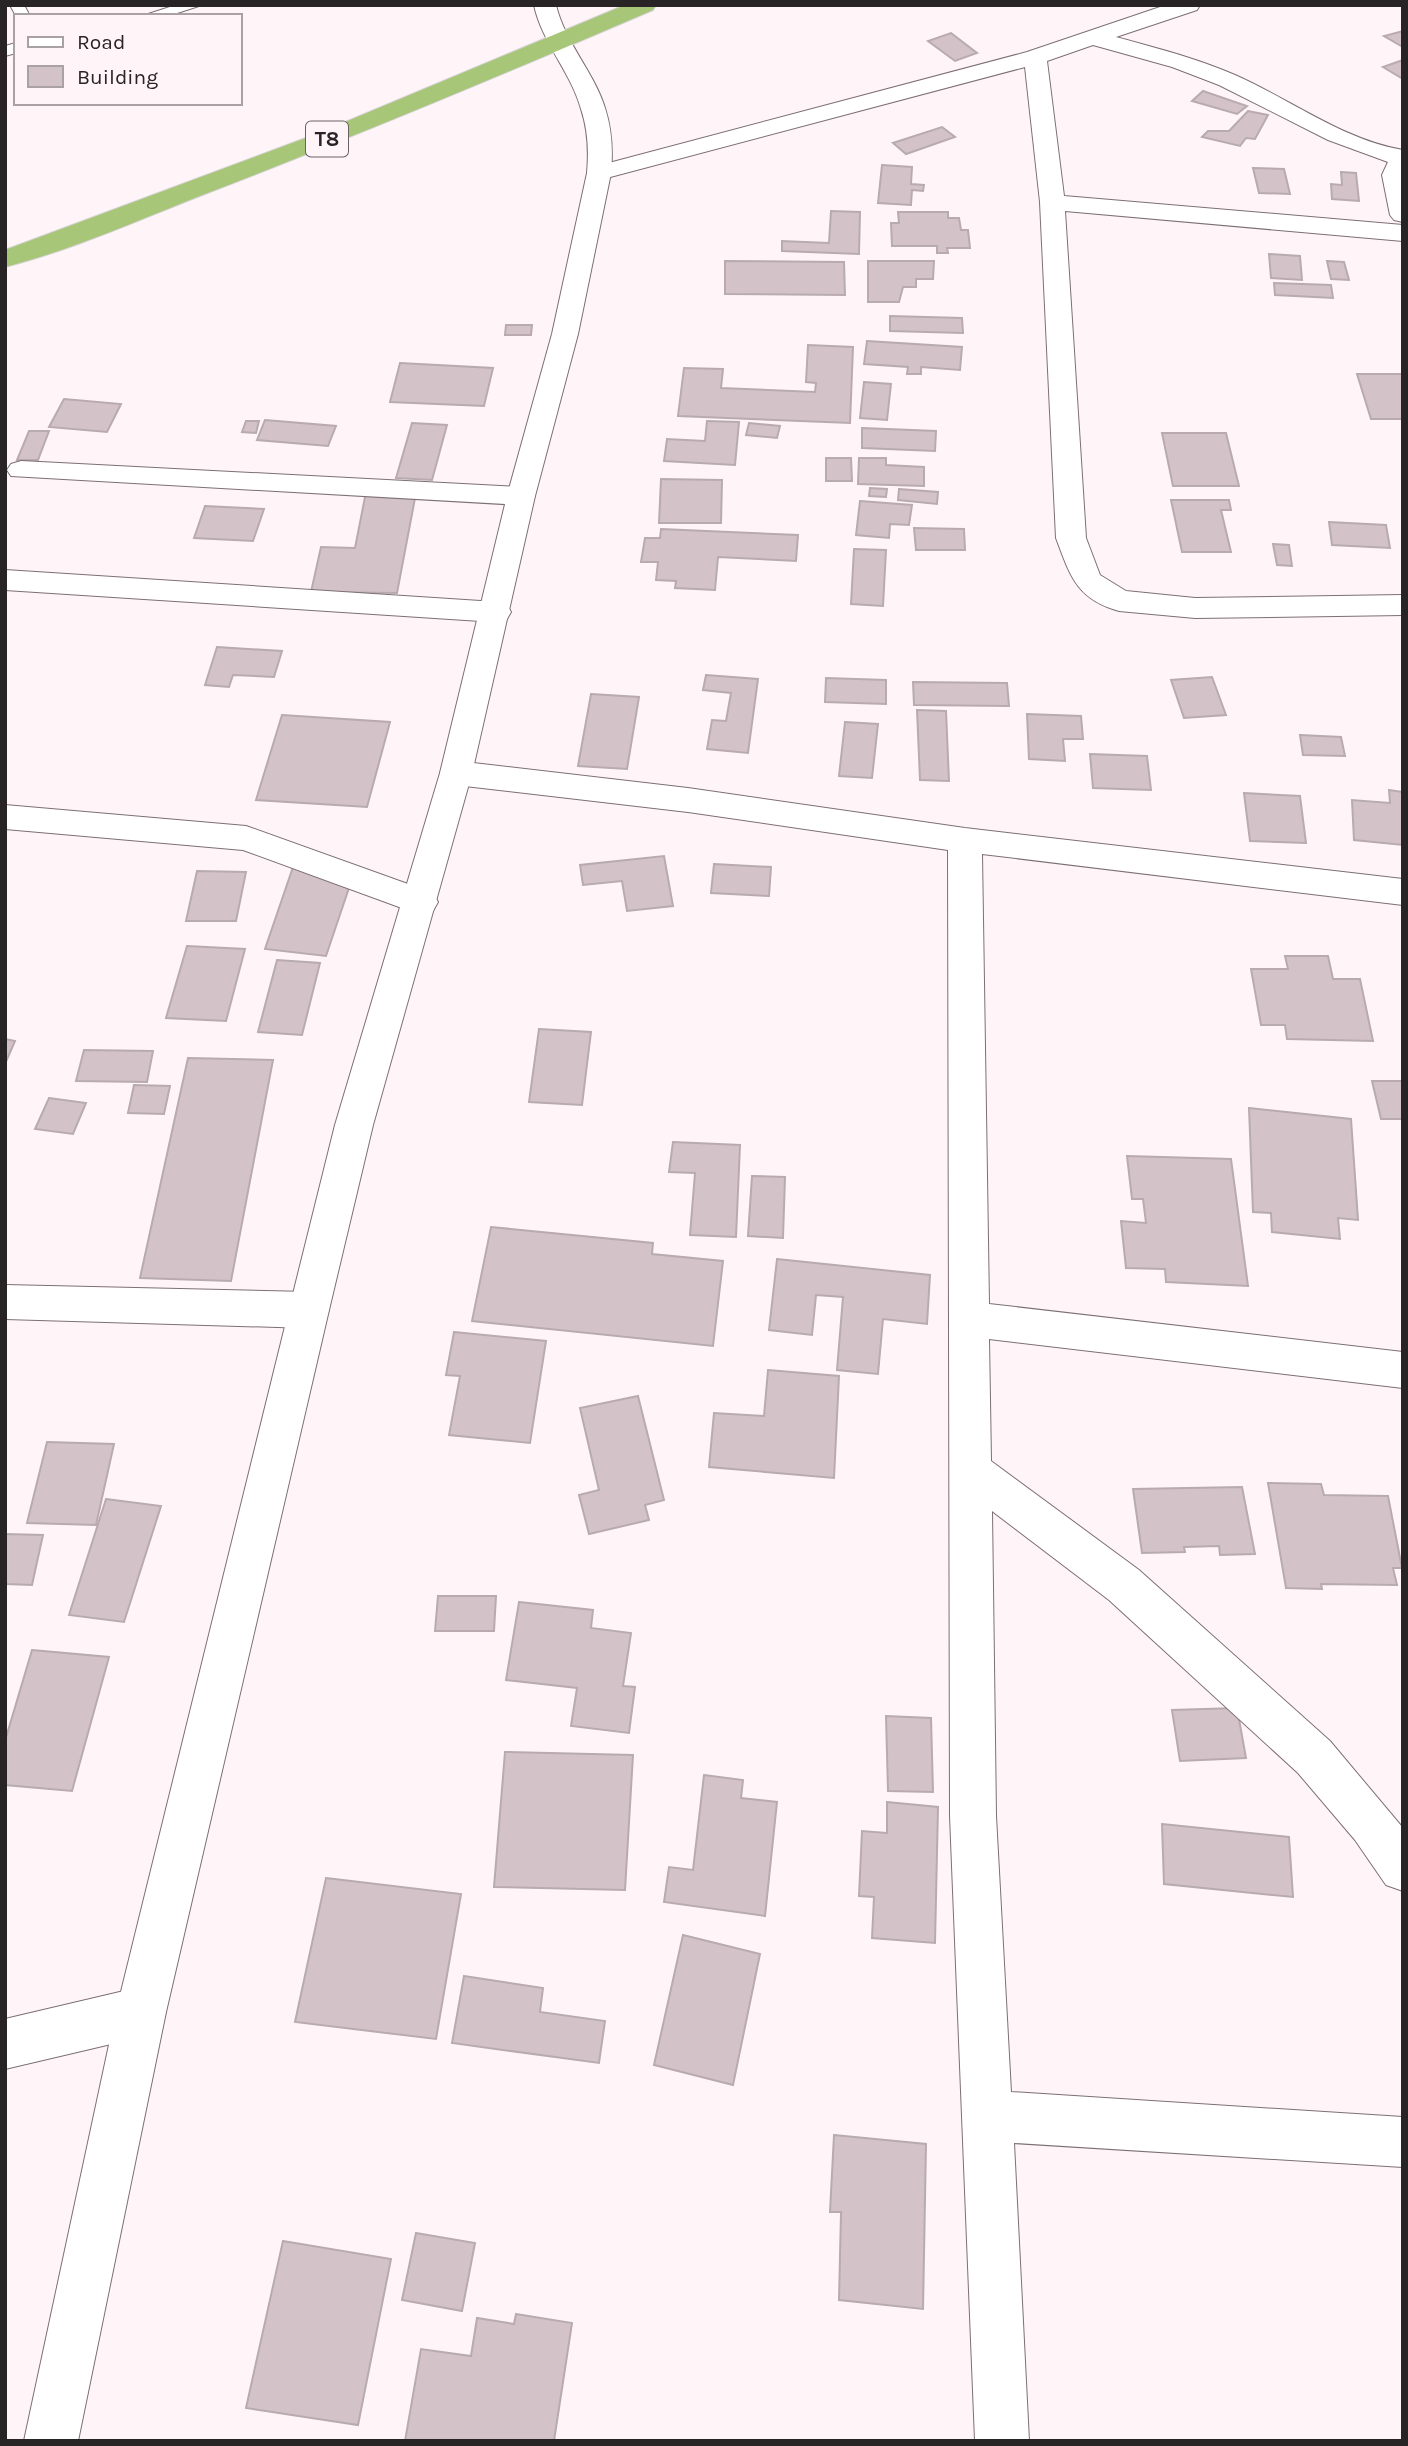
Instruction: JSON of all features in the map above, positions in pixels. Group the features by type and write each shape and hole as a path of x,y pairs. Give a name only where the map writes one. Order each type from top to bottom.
{"highway":[{"name":"T8","path":"5,259 196,190 452,90 548,16 645,5"}],"street":[{"path":"599,173 1035,57 1189,5"},
{"path":"51,2441 141,2012 309,1310 354,1125 421,902 456,773 496,612 521,496 565,334 584,228 599,173 601,146 593,107 548,16"},
{"path":"1090,37 1180,62 1227,80 1336,135 1402,158 1395,175 1403,215"},
{"path":"1035,57 1052,202 1071,538 1087,581 1119,601 1195,608 1403,605"},
{"path":"1052,202 1403,233"},
{"path":"21,470 521,496"},
{"path":"5,580 496,612"},
{"path":"456,773 688,800 965,840 1403,892"},
{"path":"5,817 246,838 421,902"},
{"path":"965,840 969,1469 973,1559 973,1816 1002,2441"},
{"path":"5,1302 309,1310"},
{"path":"969,1319 1403,1370"},
{"path":"969,1469 1124,1585 1314,1757 1371,1824 1403,1868"},
{"path":"5,2044 141,2012"},
{"path":"988,2116 1403,2142"}],"lane":[{"path":"157,14 195,5"}],"building":[{"path":"1403,31 1403,47 1384,36"},
{"path":"951,33 977,53 955,61 928,41"},
{"path":"1403,60 1403,79 1383,67"},
{"path":"1203,91 1247,106 1237,114 1192,101"},
{"path":"1248,111 1268,115 1255,139 1246,138 1240,146 1202,137 1208,131 1229,131"},
{"path":"942,127 955,137 906,154 893,143"},
{"path":"882,165 912,167 911,184 924,185 923,191 912,190 911,205 878,203"},
{"path":"1253,168 1284,169 1290,194 1259,193"},
{"path":"1341,172 1356,173 1359,201 1332,199 1331,184 1342,185"},
{"path":"831,211 860,212 859,254 782,251 782,241 829,243"},
{"path":"898,212 948,212 948,218 959,218 961,230 968,230 970,248 947,248 948,253 937,253 937,246 892,246 891,223 899,223"},
{"path":"1269,254 1300,256 1302,280 1271,278"},
{"path":"725,261 844,262 845,295 725,294"},
{"path":"868,261 934,261 933,279 916,279 916,287 903,287 899,302 868,302"},
{"path":"1327,261 1344,262 1349,280 1331,279"},
{"path":"1274,283 1331,285 1333,298 1275,295"},
{"path":"890,316 962,318 963,333 890,331"},
{"path":"506,325 532,325 531,335 505,335"},
{"path":"867,341 962,347 960,370 921,367 921,374 907,374 908,367 864,364"},
{"path":"808,345 853,347 850,423 678,416 684,368 723,369 721,388 815,392 816,383 806,382"},
{"path":"400,363 493,368 484,406 390,402"},
{"path":"1357,374 1403,374 1403,419 1371,419"},
{"path":"864,382 891,384 887,420 860,418"},
{"path":"64,399 121,404 107,432 49,427"},
{"path":"265,420 336,426 328,446 257,440"},
{"path":"246,421 259,421 256,433 242,432"},
{"path":"707,421 739,422 735,465 664,461 667,439 705,441"},
{"path":"412,423 447,425 432,480 396,478"},
{"path":"749,423 780,426 777,438 746,435"},
{"path":"862,428 936,431 935,451 862,448"},
{"path":"29,431 49,431 38,460 17,460"},
{"path":"1162,433 1226,433 1239,486 1173,486"},
{"path":"826,458 851,458 852,481 826,481"},
{"path":"859,458 886,458 886,465 924,467 924,486 858,484"},
{"path":"661,479 722,480 721,523 659,523"},
{"path":"870,488 887,489 886,497 869,496"},
{"path":"899,489 938,492 937,504 898,500"},
{"path":"366,492 416,493 397,593 311,592 321,547 355,548"},
{"path":"1171,500 1229,500 1231,510 1221,510 1231,552 1182,552"},
{"path":"860,501 912,505 909,525 890,524 889,538 856,535"},
{"path":"205,506 264,509 253,541 194,538"},
{"path":"1329,522 1386,525 1390,548 1332,545"},
{"path":"914,528 964,529 965,550 916,550"},
{"path":"661,529 798,535 796,561 718,557 715,590 675,588 676,581 656,580 658,562 641,562 645,538 660,538"},
{"path":"1273,544 1289,545 1292,566 1277,565"},
{"path":"854,549 886,550 883,606 851,604"},
{"path":"217,647 282,651 274,677 233,675 229,687 205,685"},
{"path":"706,675 758,679 748,753 707,749 712,720 726,721 731,693 703,690"},
{"path":"1212,677 1226,715 1184,718 1171,680"},
{"path":"826,678 886,680 886,704 825,702"},
{"path":"913,682 1007,683 1009,706 914,705"},
{"path":"591,694 639,697 627,769 578,766"},
{"path":"917,710 946,711 949,781 920,780"},
{"path":"1027,714 1081,716 1083,739 1063,739 1065,761 1029,759"},
{"path":"282,715 390,722 367,807 256,800"},
{"path":"845,722 878,724 872,778 839,776"},
{"path":"1300,735 1341,737 1345,756 1303,755"},
{"path":"1090,754 1147,756 1151,790 1093,788"},
{"path":"1389,790 1403,792 1403,845 1354,840 1352,800 1390,803"},
{"path":"1244,793 1300,796 1306,843 1250,841"},
{"path":"664,856 673,906 627,911 622,881 583,885 580,865"},
{"path":"714,864 771,867 769,896 711,893"},
{"path":"293,867 354,873 326,956 265,949"},
{"path":"197,871 246,872 236,921 186,921"},
{"path":"187,946 245,949 226,1021 166,1018"},
{"path":"1285,956 1328,956 1333,979 1360,979 1373,1041 1287,1039 1285,1025 1261,1025 1251,969 1288,969"},
{"path":"277,960 320,963 302,1035 258,1032"},
{"path":"539,1029 591,1032 582,1105 529,1102"},
{"path":"5,1039 15,1041 5,1064"},
{"path":"84,1050 153,1051 147,1082 76,1081"},
{"path":"188,1058 273,1060 231,1281 140,1278"},
{"path":"1372,1081 1403,1081 1403,1119 1381,1119"},
{"path":"134,1085 170,1086 164,1114 128,1113"},
{"path":"49,1098 86,1103 73,1134 35,1129"},
{"path":"1249,1108 1351,1119 1358,1220 1338,1218 1340,1239 1272,1232 1271,1213 1253,1212"},
{"path":"673,1142 740,1145 736,1237 690,1235 695,1173 669,1172"},
{"path":"1127,1156 1231,1159 1248,1286 1166,1282 1165,1269 1126,1268 1121,1221 1146,1223 1143,1199 1132,1199"},
{"path":"752,1176 785,1177 783,1238 748,1236"},
{"path":"491,1227 653,1243 652,1254 723,1261 713,1346 472,1321"},
{"path":"777,1259 930,1275 927,1324 883,1319 878,1374 837,1370 843,1297 816,1295 812,1335 769,1330"},
{"path":"454,1332 546,1341 530,1443 449,1435 460,1376 446,1375"},
{"path":"768,1370 839,1376 834,1478 709,1467 714,1413 764,1416"},
{"path":"638,1396 664,1500 645,1505 649,1520 589,1534 579,1495 599,1490 580,1408"},
{"path":"47,1442 114,1444 96,1525 27,1523"},
{"path":"1268,1483 1321,1484 1324,1495 1388,1496 1402,1568 1393,1568 1397,1585 1321,1584 1322,1589 1286,1588"},
{"path":"1242,1487 1255,1554 1220,1555 1219,1546 1184,1547 1185,1552 1142,1553 1133,1489"},
{"path":"106,1499 161,1506 124,1622 69,1615"},
{"path":"5,1534 43,1535 32,1585 5,1584"},
{"path":"438,1596 496,1596 494,1631 435,1631"},
{"path":"519,1602 593,1610 591,1628 631,1633 623,1686 635,1687 629,1733 571,1726 577,1688 506,1680"},
{"path":"32,1650 109,1657 72,1791 5,1785 5,1741"},
{"path":"1237,1708 1246,1758 1180,1761 1172,1710"},
{"path":"886,1716 931,1718 933,1792 888,1791"},
{"path":"505,1752 633,1755 625,1890 494,1887"},
{"path":"704,1775 743,1780 741,1798 777,1802 765,1916 664,1902 669,1867 693,1870"},
{"path":"887,1802 938,1807 935,1943 872,1938 874,1897 859,1896 862,1831 887,1833"},
{"path":"1162,1824 1289,1837 1293,1897 1164,1884"},
{"path":"326,1878 461,1894 436,2039 295,2022"},
{"path":"683,1935 760,1954 733,2085 654,2065"},
{"path":"464,1976 543,1988 540,2012 605,2021 599,2063 452,2043"},
{"path":"834,2135 926,2144 923,2309 839,2300 841,2212 830,2212"},
{"path":"416,2233 475,2243 462,2311 402,2300"},
{"path":"283,2241 391,2259 358,2425 246,2408"},
{"path":"516,2314 572,2323 554,2441 405,2441 421,2349 471,2356 477,2318 514,2324"}]}
